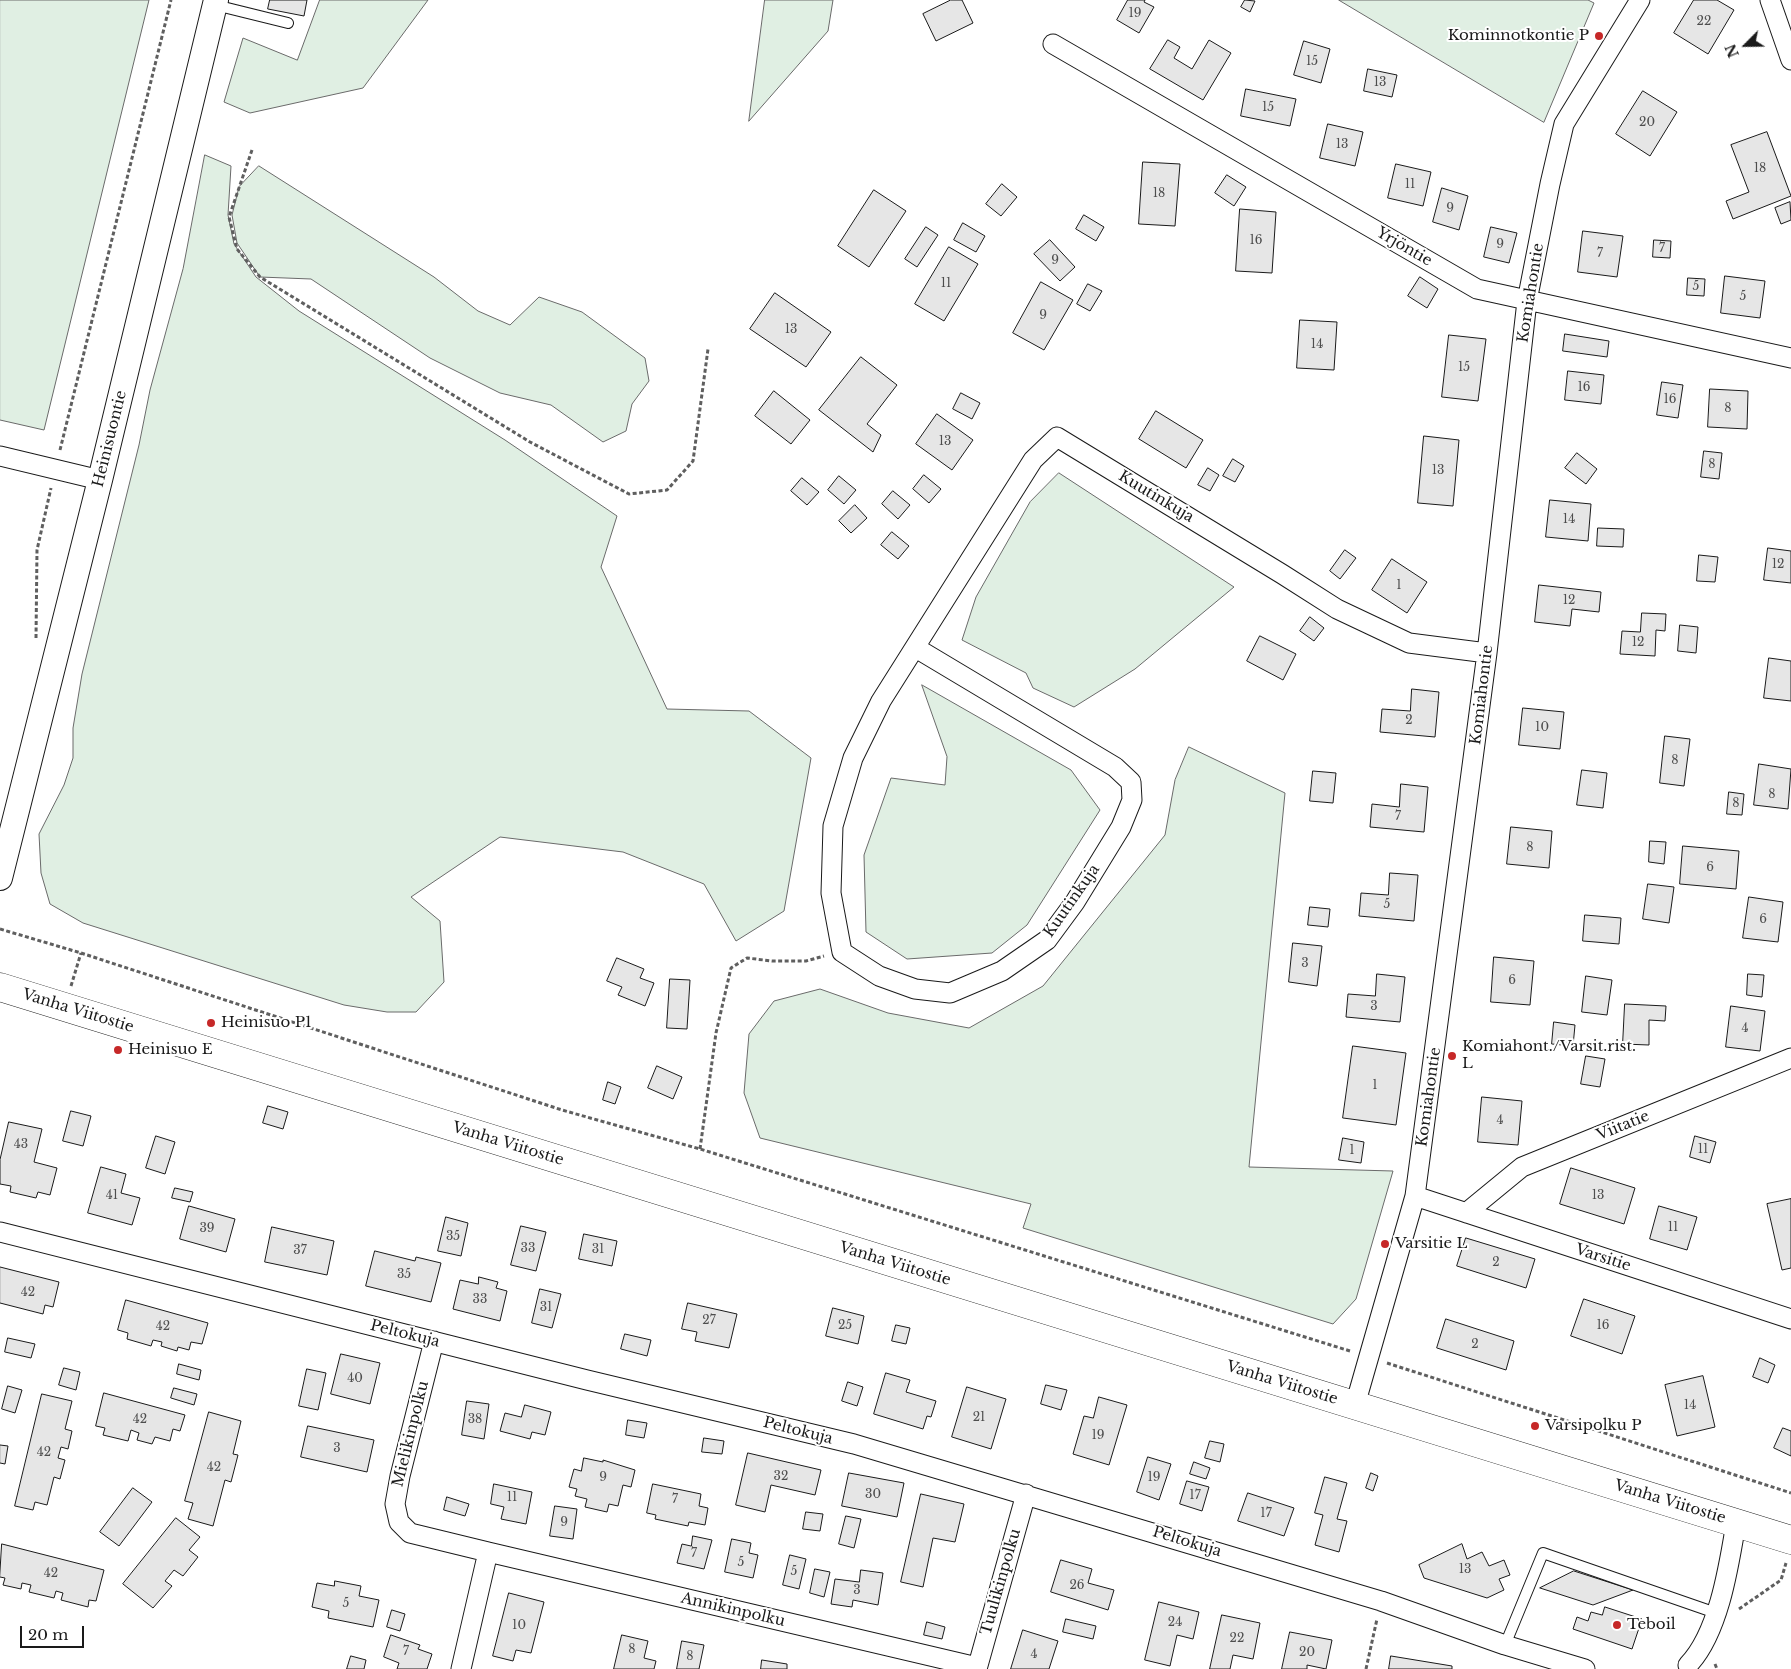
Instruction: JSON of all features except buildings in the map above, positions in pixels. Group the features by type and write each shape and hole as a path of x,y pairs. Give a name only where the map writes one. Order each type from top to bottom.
{"main road":[{"name":"Vanha Viitostie","path":"0,987 1736,1523 1790,1548"}],"street":[{"name":"Komiahontie","path":"1355,1405 1415,1196 1487,654 1527,301 1564,124 1640,0"},
{"path":"1770,0 1791,60"},
{"name":"Heinisuontie","path":"0,878 100,480 216,2"},
{"name":"Yrjöntie","path":"1054,44 1477,289 1791,358"},
{"name":"Kuutinkuja","path":"916,648 1114,767 1131,782 1132,800 1121,827 1086,885 1047,940 1002,970 950,993 915,989 879,976 842,952 831,893 833,826 853,758 881,701 1033,460 1056,437 1337,609 1409,643 1487,654"},
{"path":"0,456 100,480"},
{"name":"Viitatie","path":"1466,1213 1522,1167 1791,1058"},
{"name":"Varsitie","path":"1415,1196 1791,1319"},
{"name":"Peltokuja","path":"0,1232 854,1444 1381,1601 1506,1645 1585,1669"},
{"name":"Mielikinpolku","path":"434,1341 400,1476 395,1504 399,1522 410,1533 488,1552"},
{"name":"Tuulikinpolku","path":"977,1668 1026,1494"},
{"path":"1687,1668 1696,1656 1716,1613 1728,1575 1736,1523"},
{"path":"462,1669 488,1552"},
{"name":"Annikinpolku","path":"488,1552 977,1668"}],"lane":[{"path":"216,2 288,23"},
{"path":"1506,1645 1543,1554 1716,1613"}],"path":[{"path":"36,642 38,550 56,468 171,0"},
{"path":"252,150 229,218 237,249 260,277 530,442 629,494 667,490 693,461 708,349"},
{"path":"0,929 80,953 562,1110 700,1149 1370,1357 1791,1493"},
{"path":"700,1149 716,1033 731,968 747,958 772,961 806,960 842,952"},
{"path":"65,1007 80,953"},
{"path":"1736,1616 1740,1608 1781,1580 1790,1548"},
{"path":"1366,1669 1381,1601"},
{"path":"1709,1669 1715,1664 1718,1656"},
{"path":"1715,1664 1717,1669"}],"green space":[{"path":"0,0 149,0 44,430 0,420"},
{"path":"320,0 428,0 363,88 250,113 224,102 243,38 297,60"},
{"path":"765,0 833,0 828,31 749,121"},
{"path":"1339,0 1588,0 1594,3 1544,122"},
{"path":"205,155 231,166 228,215 234,244 256,277 299,311 505,440 617,516 601,567 667,709 749,711 811,758 784,911 736,941 704,884 623,852 500,837 411,897 440,921 444,982 416,1012 387,1012 344,1005 83,923 50,904 41,873 39,834 64,785 73,758 73,728 82,674 139,445 150,390 183,269"},
{"path":"259,166 434,277 478,311 510,325 539,297 582,312 645,358 649,381 632,404 626,431 603,442 551,405 500,393 430,358 311,279 260,277 237,243 232,215 239,187"},
{"path":"1059,473 1234,587 1135,669 1074,707 1033,688 1026,673 962,640 976,597 1030,502"},
{"path":"922,685 1071,770 1100,810 1027,925 992,953 907,959 866,932 864,855 891,778 945,785 947,757"},
{"path":"1189,747 1285,793 1249,1167 1393,1171 1356,1299 1333,1324 1023,1228 1031,1204 760,1138 744,1093 749,1034 774,1001 820,989 888,1013 969,1028 1043,986 1165,835 1175,780"}],"place":[{"name":"Kominnotkontie P","path":"1599,36"},
{"name":"Heinisuo P1","path":"211,1023"},
{"name":"Heinisuo E","path":"118,1050"},
{"name":"Komiahont./Varsit.rist. L","path":"1452,1056"},
{"name":"Varsitie L","path":"1385,1244"},
{"name":"Varsipolku P","path":"1535,1426"},
{"name":"Teboil","path":"1617,1625"}]}
